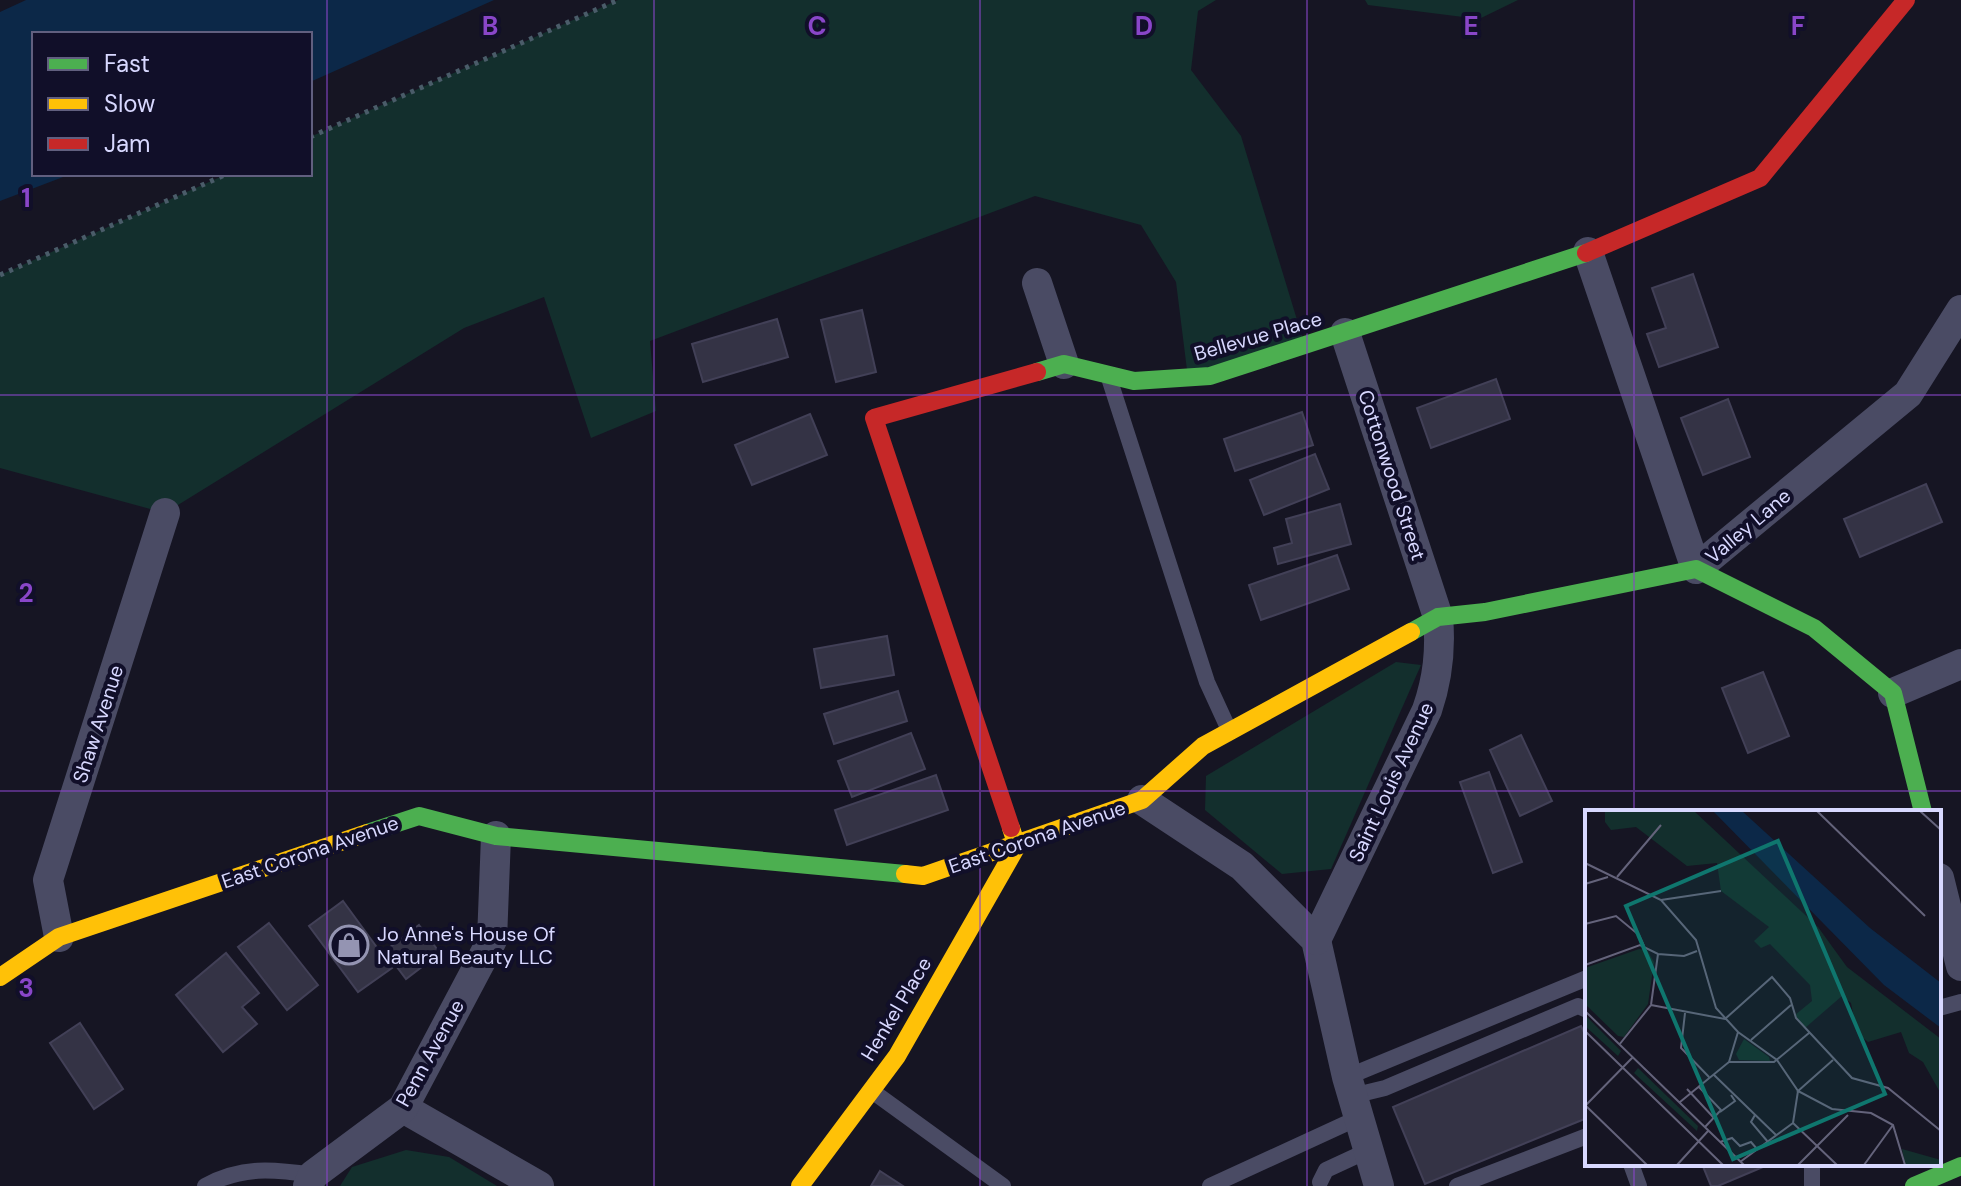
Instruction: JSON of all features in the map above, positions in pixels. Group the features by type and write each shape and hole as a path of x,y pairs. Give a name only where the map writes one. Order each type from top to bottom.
{"street":[{"name":"Bellevue Place","path":"1017,846 874,418 1064,364 1134,381 1210,376 1588,252 1760,178 1906,0"},
{"name":"Valley Lane","path":"1588,252 1696,569 1908,394 1961,310"},
{"path":"1037,283 1064,364"},
{"name":"Cottonwood Street","path":"1345,333 1438,617"},
{"name":"Shaw Avenue","path":"59,937 48,880 165,513"},
{"name":"East Corona Avenue","path":"0,977 59,937 419,816 496,836 923,876 1017,846 1142,800 1203,746 1438,617 1485,612 1696,569"},
{"path":"1696,569 1814,628 1893,693 1922,810"},
{"name":"Saint Louis Avenue","path":"1316,940 1427,710 1439,666 1438,617"},
{"path":"1893,693 1961,664"},
{"path":"1142,800 1242,866 1316,940 1352,1097 1379,1186"},
{"name":"Penn Avenue","path":"310,1180 403,1108 492,940 496,836"},
{"name":"Henkel Place","path":"800,1186 897,1056 1017,846"},
{"path":"1943,910 1961,966"},
{"path":"403,1108 539,1186"},
{"path":"1914,1186 1930,1170 1961,1166"}],"lane":[{"path":"1109,375 1207,682 1230,731"},
{"path":"1210,1186 1352,1097 1585,979"},
{"path":"1941,1007 1961,1002"},
{"path":"1352,1097 1385,1088 1578,1006 1585,1009"},
{"path":"871,1090 1003,1186"},
{"path":"1457,1186 1585,1137"},
{"path":"1320,1182 1326,1170 1367,1151"},
{"path":"1632,1166 1639,1186"},
{"path":"205,1186 227,1174 267,1168 310,1180"}],"path":[{"path":"312,136 618,0"},
{"path":"0,275 223,176"}],"green space":[{"path":"618,0 1216,0 1198,11 1191,70 1241,136 1305,346 1188,378 1176,282 1141,225 1035,196 650,341 656,411 591,438 544,297 464,328 165,513 0,468 0,275 223,176 312,176 312,136"},
{"path":"1365,0 1518,0 1479,19 1368,5"},
{"path":"1396,662 1421,665 1331,869 1282,874 1205,810 1206,776"},
{"path":"406,1150 449,1157 497,1186 340,1186 352,1167"}],"water":[{"path":"26,0 494,0 312,81 312,32 32,32 32,176 66,176 0,201 0,12"}],"building":[{"path":"1693,274 1718,347 1659,367 1647,334 1666,328 1652,288"},
{"path":"862,310 876,372 836,382 821,320"},
{"path":"777,319 788,357 703,382 692,344"},
{"path":"1496,379 1510,419 1431,448 1417,408"},
{"path":"1728,399 1750,457 1703,475 1681,418"},
{"path":"1302,412 1313,445 1235,471 1224,439"},
{"path":"810,414 827,455 752,485 735,445"},
{"path":"1315,454 1329,489 1264,515 1250,480"},
{"path":"1926,484 1942,522 1860,557 1844,519"},
{"path":"1340,504 1351,544 1278,564 1274,548 1292,543 1286,519"},
{"path":"1337,555 1349,589 1261,620 1249,585"},
{"path":"887,636 894,675 821,688 814,649"},
{"path":"1763,672 1789,736 1748,753 1722,688"},
{"path":"898,691 907,721 834,744 824,714"},
{"path":"911,733 925,769 852,797 838,761"},
{"path":"1521,735 1552,801 1520,816 1490,750"},
{"path":"1489,772 1522,862 1493,873 1460,782"},
{"path":"936,775 948,810 847,845 835,810"},
{"path":"343,901 392,968 358,992 309,926"},
{"path":"269,923 318,985 287,1010 238,947"},
{"path":"419,925 440,953 406,979 385,951"},
{"path":"226,953 259,993 242,1007 257,1024 223,1052 176,995"},
{"path":"80,1023 123,1089 94,1109 50,1043"},
{"path":"1581,1026 1585,1035 1585,1119 1425,1184 1393,1107"},
{"path":"1703,1166 1765,1166 1718,1186 1711,1186"},
{"path":"880,1171 903,1186 871,1186"}],"traffic: fast":[{"path":"1037,372 1064,364 1134,381 1210,376 1586,253"},
{"path":"1411,632 1438,617 1485,612 1696,569 1814,628 1893,693 1922,810"},
{"path":"367,833 419,816 496,836 905,874"},
{"path":"1914,1186 1961,1166"}],"traffic: slow":[{"path":"905,874 923,876 1142,800 1203,746 1411,632"},
{"path":"800,1186 897,1056 1017,846 1011,828"},
{"path":"0,977 59,937 367,833"}],"traffic: jam":[{"path":"1586,253 1760,178 1906,0"},
{"path":"1011,828 874,418 1037,372"}],"place":[{"name":"Jo Anne's House Of Natural Beauty LLC","path":"349,945"}]}
